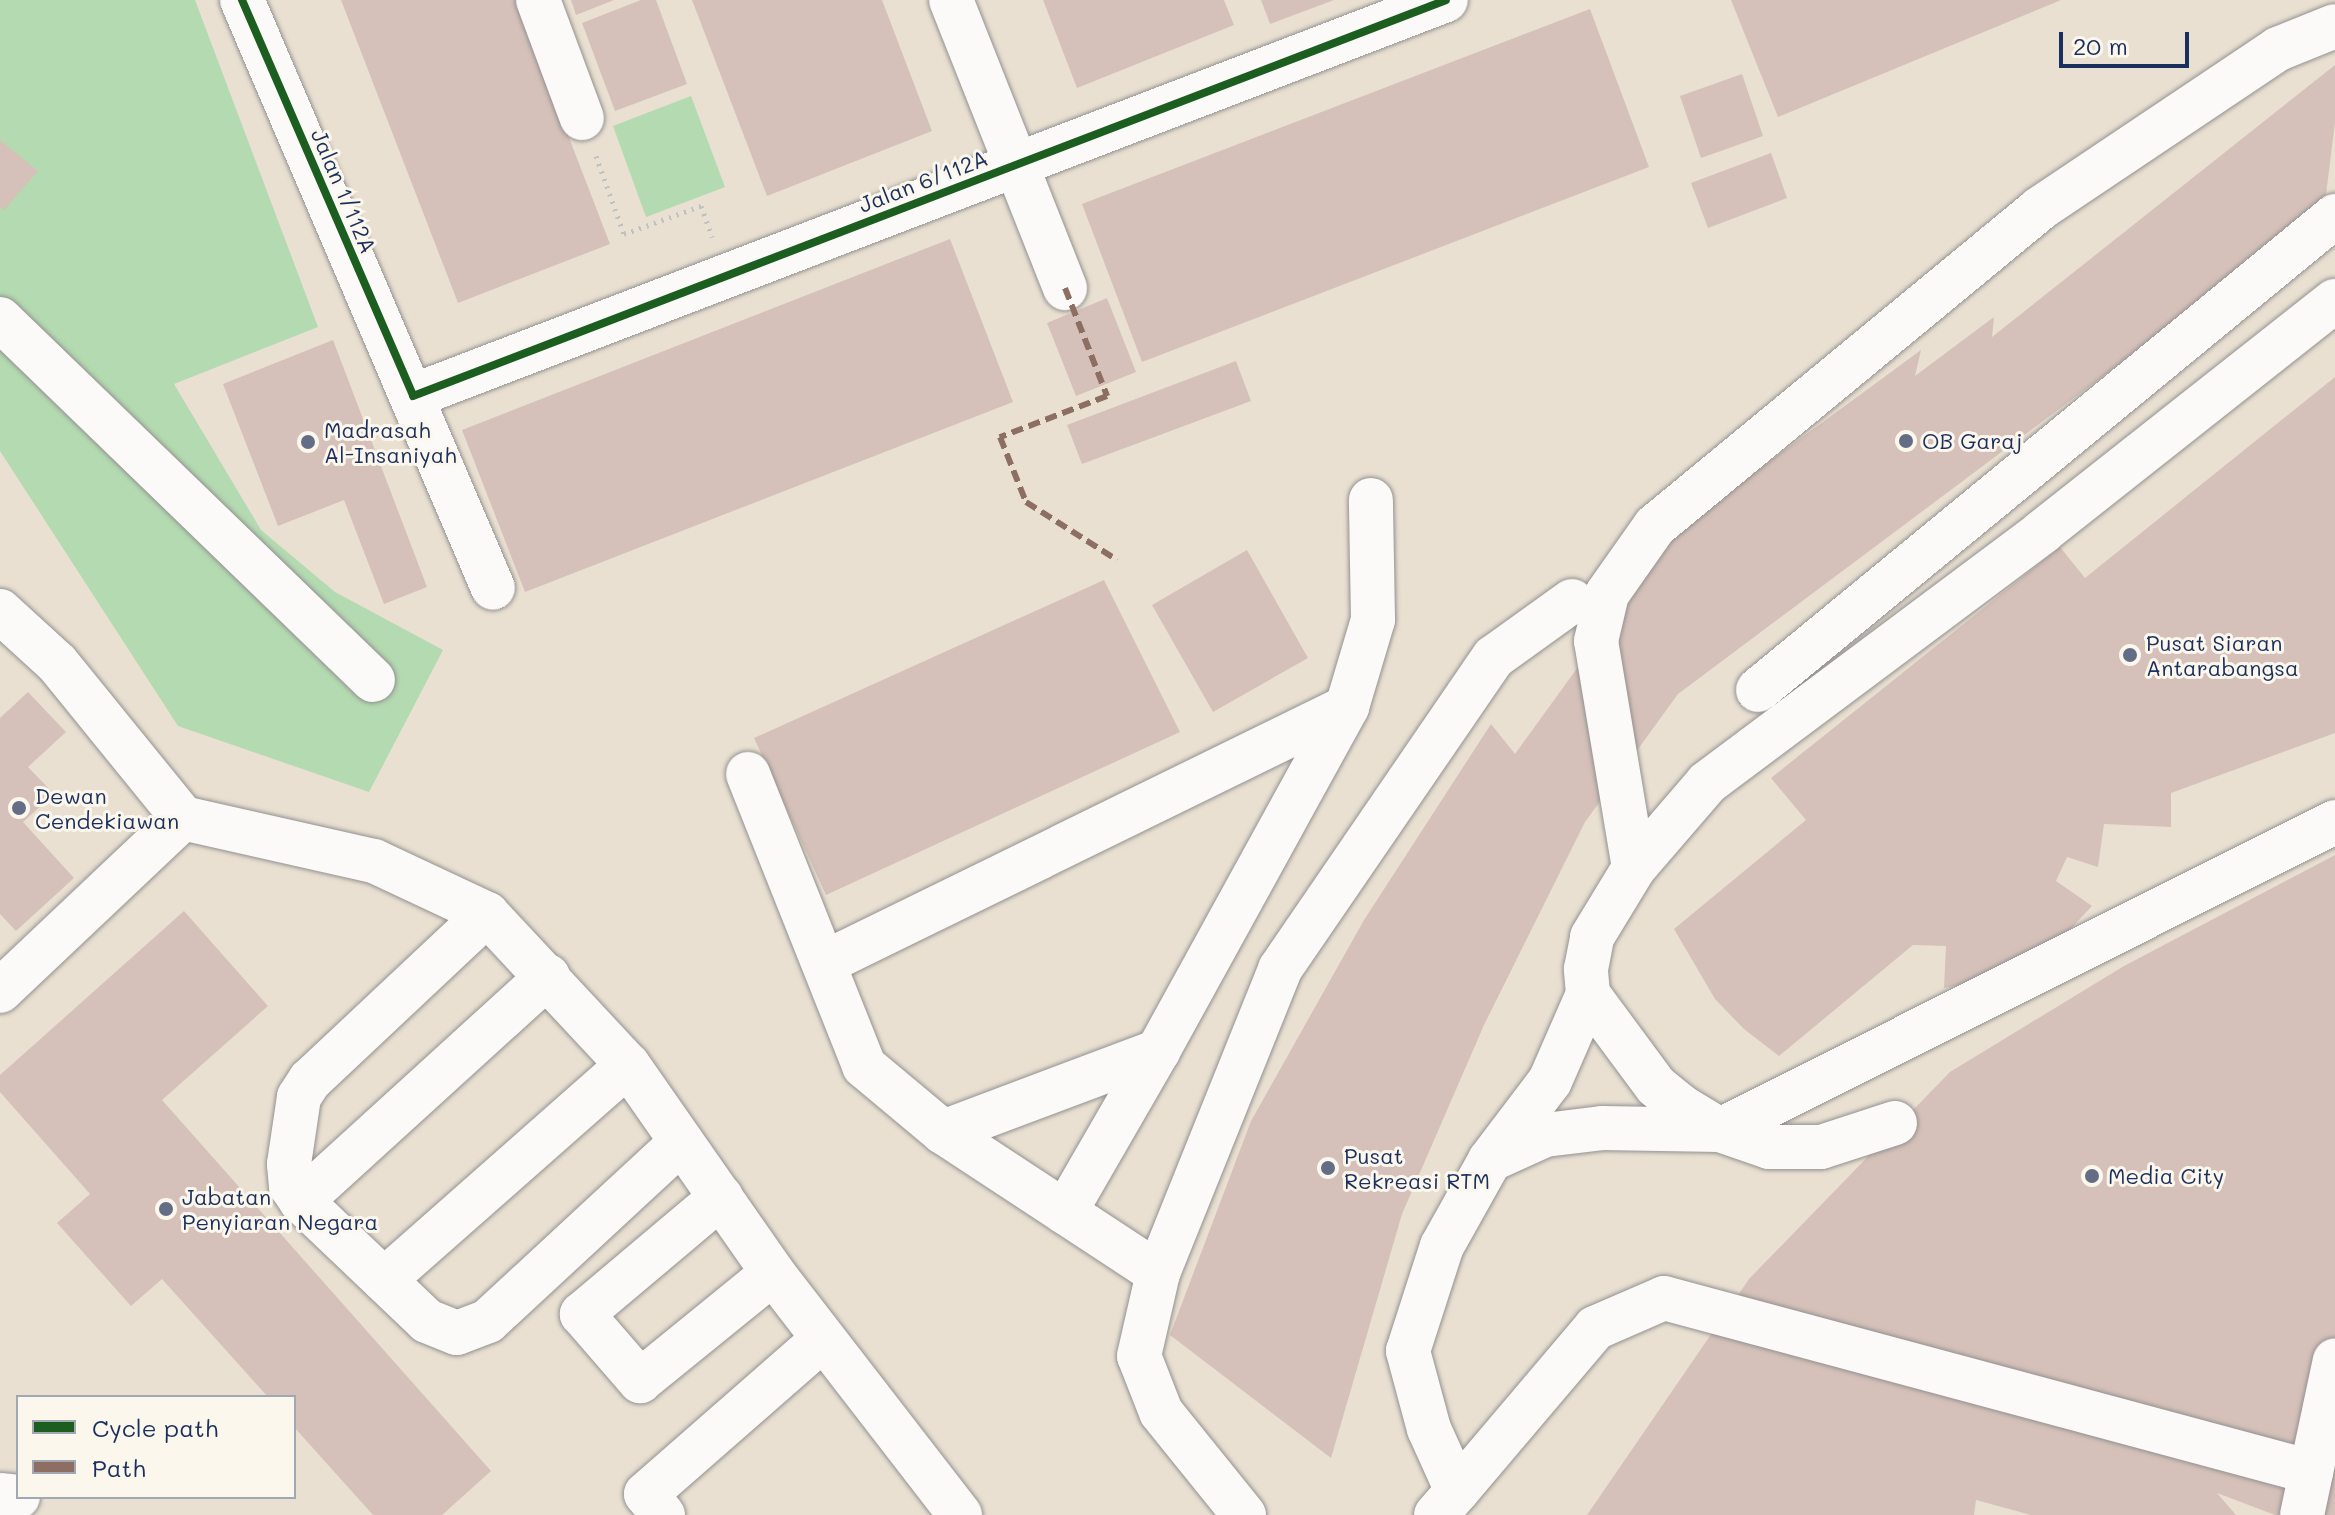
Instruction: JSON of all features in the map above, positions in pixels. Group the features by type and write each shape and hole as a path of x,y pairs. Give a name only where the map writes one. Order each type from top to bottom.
{"street":[{"name":"Jalan 1/112A","path":"242,0 493,588"},
{"path":"538,0 582,118"},
{"path":"951,0 1065,288"},
{"name":"Jalan 6/112A","path":"413,396 1446,0"},
{"path":"1634,868 1596,641 1607,594 1655,526 2039,209 2278,49 2335,26"},
{"path":"1758,690 2335,216"},
{"path":"1447,1503 1408,1351 1442,1246 1490,1160 1550,1081 1588,994 1586,969 1592,937 1634,868 1707,783 1749,748 2042,532 2335,301"},
{"path":"0,319 373,680"},
{"path":"1065,1212 1158,1051 1347,707 1373,620 1371,500"},
{"path":"1244,1515 1161,1412 1139,1356 1158,1273 1280,969 1494,657 1572,601"},
{"path":"0,611 57,663 183,818 374,861 487,914 628,1065 773,1273 960,1515"},
{"path":"826,962 1347,707"},
{"path":"748,774 826,962 864,1066 943,1132 1158,1273"},
{"path":"0,991 183,818"},
{"path":"1490,1160 1545,1135 1720,1130 2335,822"},
{"path":"487,914 304,1089 289,1164 291,1186 301,1201 427,1321 457,1333 488,1321 681,1142"},
{"path":"301,1201 548,976"},
{"path":"1588,994 1656,1086 1720,1130 1769,1147 1821,1147 1895,1123"},
{"path":"943,1132 1158,1051"},
{"path":"384,1280 628,1065"},
{"path":"721,1197 582,1314 640,1381 773,1273"},
{"path":"1447,1503 1595,1328 1664,1298 2311,1472"},
{"path":"663,1515 646,1494 823,1339"},
{"path":"2302,1515 2335,1360"}],"path":[{"path":"582,118 624,234 701,206 716,249"}],"green space":[{"path":"0,0 195,0 318,327 174,384 261,530 335,592 443,650 369,792 178,726 0,451"},
{"path":"691,96 725,187 646,217 613,126"}],"building":[{"path":"341,0 516,0 610,244 458,303"},
{"path":"571,0 614,0 576,15"},
{"path":"641,0 656,0 687,84 615,111 582,23"},
{"path":"692,0 882,0 932,131 767,196"},
{"path":"1043,0 1224,0 1234,25 1077,88"},
{"path":"1261,0 1334,0 1270,24"},
{"path":"1731,0 2061,0 1778,117"},
{"path":"1590,9 1649,167 1142,362 1082,204"},
{"path":"2335,65 2335,122 2324,211 1678,694 1585,822 1484,1025 1402,1214 1331,1458 1170,1335 1251,1121 1364,920 1491,724 1515,754 1665,547 1707,507 1921,350 1915,376 1994,317 1992,337"},
{"path":"1742,74 1763,136 1701,158 1680,96"},
{"path":"0,140 38,171 4,210 0,207"},
{"path":"1771,153 1787,198 1708,228 1691,183"},
{"path":"950,239 1013,402 525,592 462,430"},
{"path":"1107,298 1136,372 1076,396 1047,323"},
{"name":"Madrasah Al-Insaniyah","path":"333,340 427,587 384,604 344,500 278,526 223,384"},
{"path":"1236,361 1251,401 1082,464 1067,425"},
{"name":"Pusat Siaran Antarabangsa","path":"2335,377 2335,733 2171,793 2171,827 2104,824 2098,867 2067,857 2056,881 2092,906 2062,938 1987,980 1944,988 1946,946 1913,945 1779,1056 1744,1029 1715,999 1674,929 1806,820 1771,778 2060,547 2085,578"},
{"path":"1247,550 1308,658 1213,712 1152,605"},
{"path":"1104,580 1180,732 826,895 754,738"},
{"name":"Dewan Cendekiawan","path":"28,692 66,732 28,767 54,794 23,822 74,878 16,931 0,914 0,718"},
{"name":"Media City","path":"2335,855 2335,1515 2275,1515 2217,1493 2236,1515 2031,1515 1976,1500 1974,1515 1587,1515 1749,1279 1950,1072 2124,966"},
{"name":"Jabatan Penyiaran Negara","path":"184,911 268,1006 162,1100 491,1471 442,1515 373,1515 296,1429 296,1395 266,1395 162,1279 131,1306 57,1223 90,1194 0,1092 0,1075"}],"marked path":[{"path":"1065,288 1107,396 1000,437 1026,502 1117,560"}],"cycle path":[{"path":"242,0 413,396 1446,0"}],"place":[{"name":"OB Garaj","path":"1906,441"},
{"name":"Madrasah Al-Insaniyah","path":"308,442"},
{"name":"Pusat Siaran Antarabangsa","path":"2130,655"},
{"name":"Dewan Cendekiawan","path":"19,808"},
{"name":"Pusat Rekreasi RTM","path":"1328,1168"},
{"name":"Media City","path":"2092,1176"},
{"name":"Jabatan Penyiaran Negara","path":"166,1209"}]}
